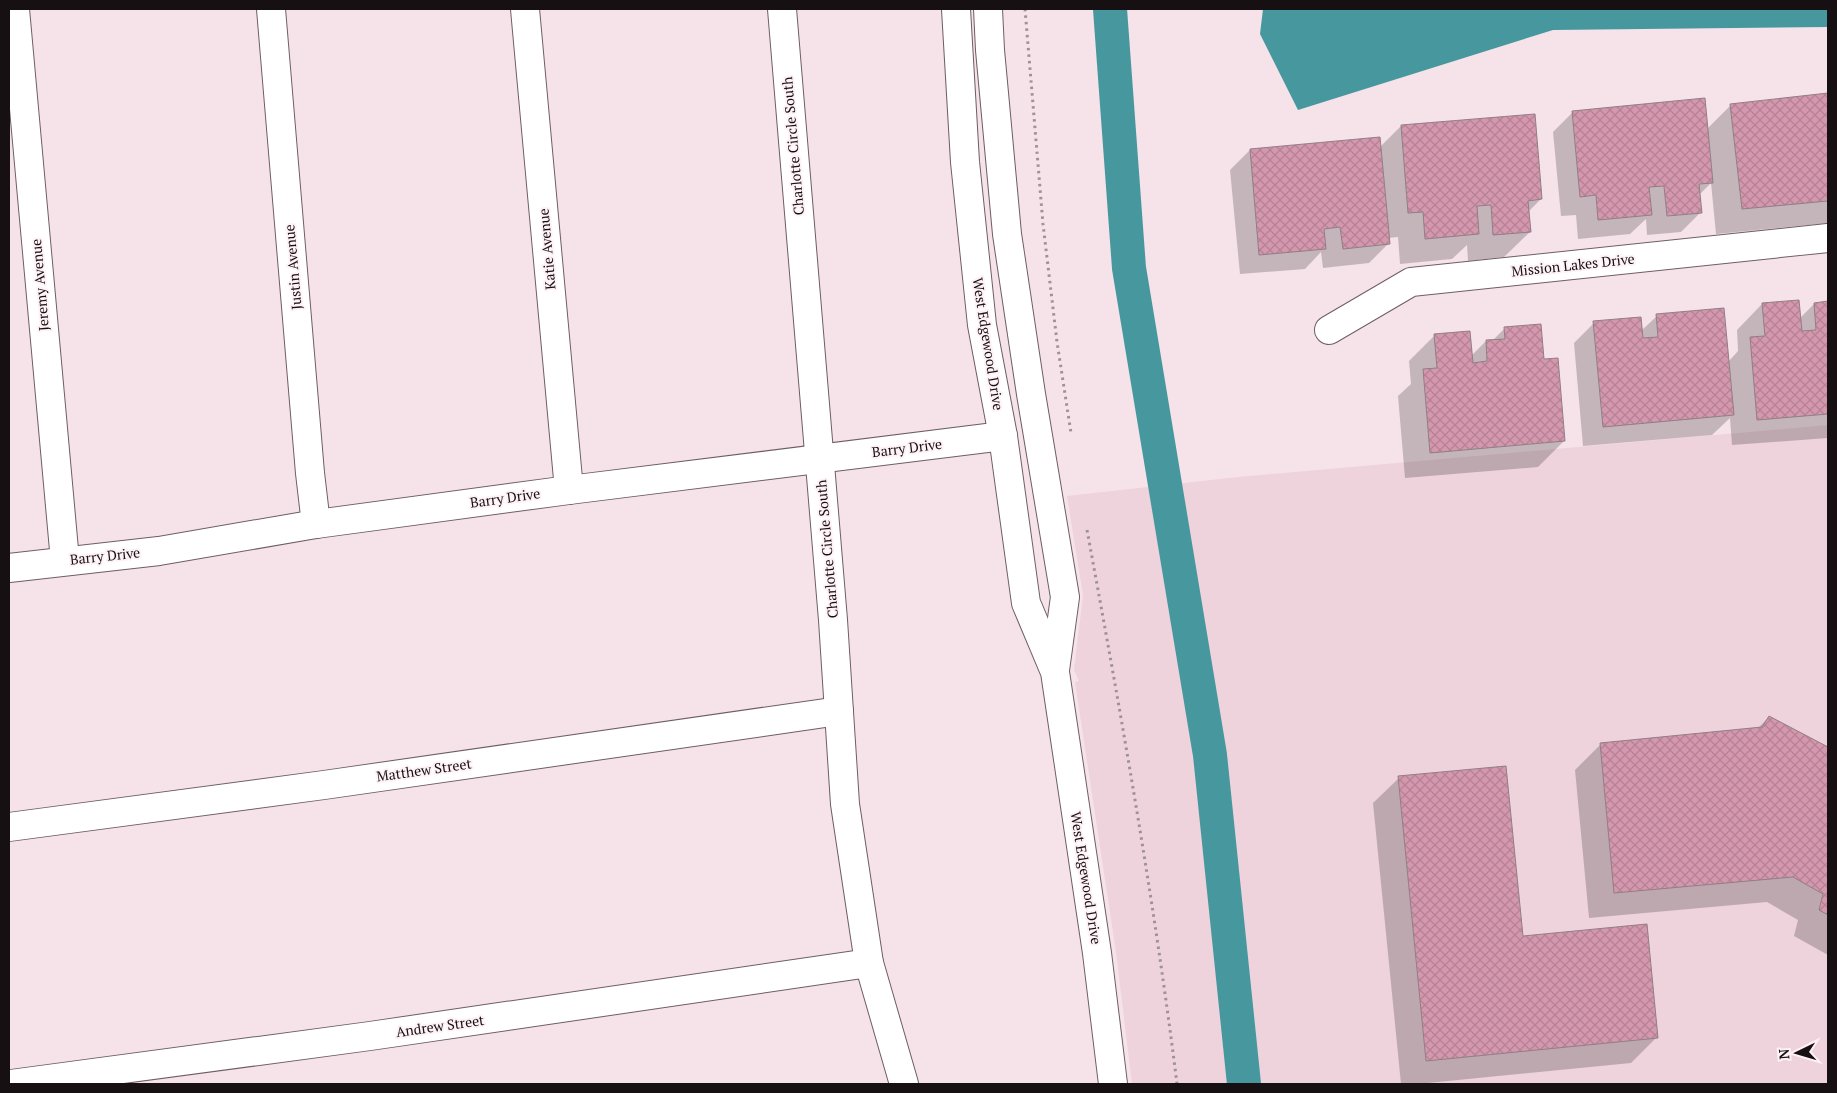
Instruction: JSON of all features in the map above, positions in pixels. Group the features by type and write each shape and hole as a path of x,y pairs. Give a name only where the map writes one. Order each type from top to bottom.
{"street":[{"name":"Jeremy Avenue","path":"16,9 65,561"},
{"name":"Justin Avenue","path":"271,9 310,473 316,524"},
{"name":"Katie Avenue","path":"525,9 569,490"},
{"name":"Charlotte Circle South","path":"782,9 833,620 845,804 869,963 904,1084"},
{"name":"West Edgewood Drive","path":"956,9 965,162 982,325 1003,436 1026,603 1055,672 1098,953 1113,1084"},
{"name":"West Edgewood Drive","path":"988,9 1007,234 1031,394 1065,597 1055,672"},
{"name":"Mission Lakes Drive","path":"1329,330 1411,282 1828,238"},
{"name":"Barry Drive","path":"9,568 159,550 316,524 569,490 1003,436"},
{"name":"Matthew Street","path":"9,827 839,711"},
{"name":"Andrew Street","path":"11,1084 370,1036 869,963"}],"path":[{"path":"1025,9 1043,224 1057,342 1072,437"},
{"path":"1086,522 1166,994 1177,1084"}],"shaded area":[{"path":"1828,425 1828,1084 1132,1084 1116,952 1075,682 1079,681 1074,670 1083,595 1067,496 1238,477"}],"water":[{"path":"1263,9 1828,9 1828,27 1553,30 1298,110 1260,34"}],"building":[{"path":"1828,93 1828,201 1742,209 1730,104"},
{"path":"1705,98 1713,183 1699,184 1702,213 1667,216 1664,186 1649,187 1652,215 1598,220 1596,195 1580,197 1572,111"},
{"path":"1535,114 1542,199 1528,201 1531,232 1493,235 1491,205 1477,206 1479,234 1425,239 1423,212 1408,213 1401,125"},
{"path":"1380,137 1390,244 1343,249 1340,227 1324,229 1326,249 1259,255 1250,149"},
{"path":"1799,300 1802,331 1816,330 1814,303 1828,301 1828,414 1757,420 1750,337 1765,336 1762,303"},
{"path":"1724,308 1734,415 1603,427 1593,321 1641,317 1643,338 1658,337 1656,314"},
{"path":"1541,324 1544,359 1558,358 1565,441 1430,453 1423,369 1437,368 1434,334 1470,331 1473,363 1487,361 1486,340 1505,339 1504,327"},
{"path":"1769,716 1828,747 1828,915 1819,910 1823,894 1793,877 1614,893 1600,743 1762,727"},
{"path":"1506,766 1523,936 1647,924 1658,1038 1426,1061 1398,776"}],"waterway":[{"path":"1110,9 1129,268 1210,755 1244,1084"}]}
